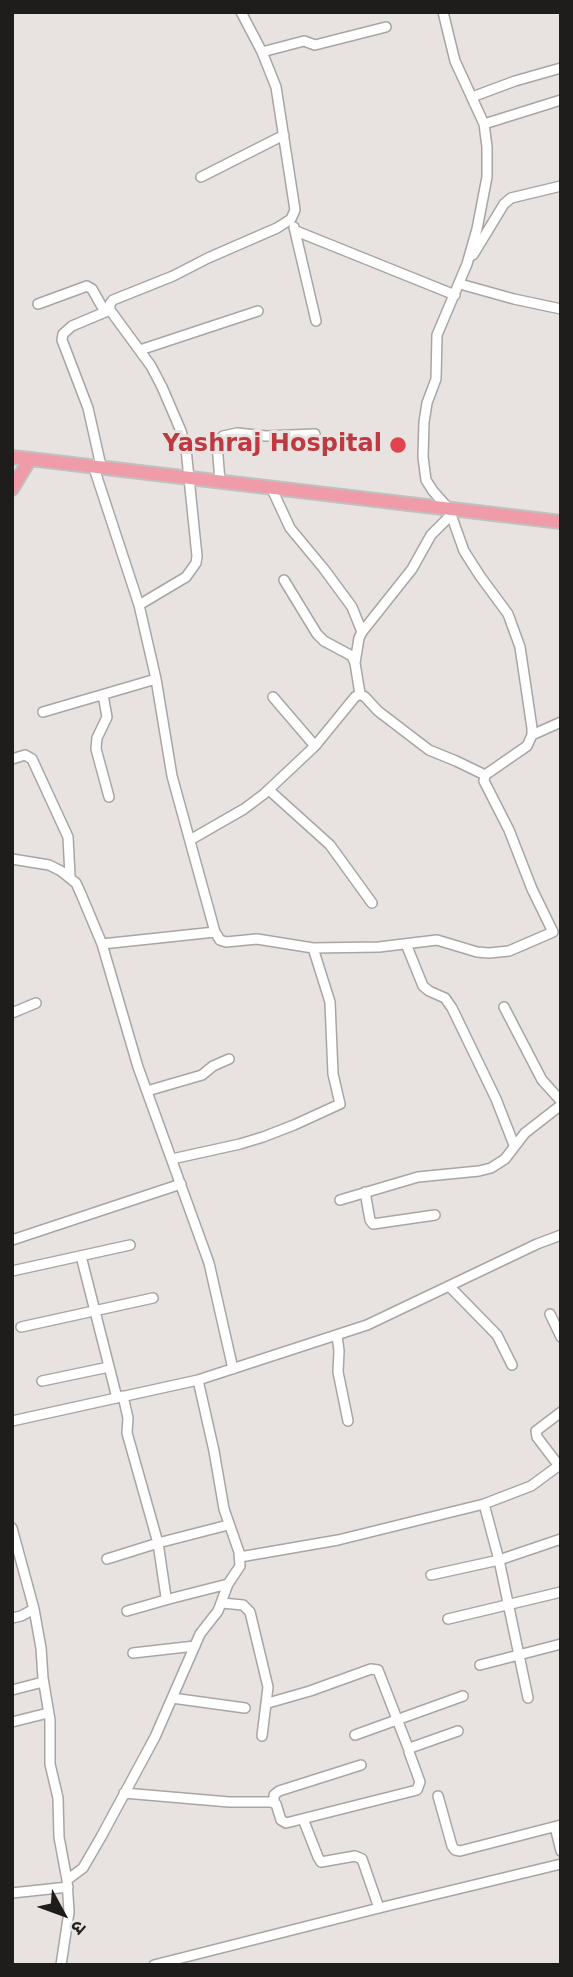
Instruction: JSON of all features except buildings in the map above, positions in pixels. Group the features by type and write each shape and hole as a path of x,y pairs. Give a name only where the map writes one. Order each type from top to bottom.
{"main road":[{"path":"12,457 271,487 450,512 561,522"},
{"path":"12,489 30,459"}],"street":[{"path":"108,311 113,300 173,276 291,219 295,210 295,199 276,87 262,52 241,12"},
{"path":"443,12 455,61 484,124 488,147 487,177 467,264 437,335 436,379 425,409 423,447 427,484 450,512 466,556 501,603 514,628 522,658 532,728 527,746 485,775"},
{"path":"262,52 304,41 315,45 386,27"},
{"path":"472,97 561,68"},
{"path":"484,124 561,100"},
{"path":"201,177 284,135"},
{"path":"467,264 510,198 561,186"},
{"path":"291,219 316,321"},
{"path":"296,231 455,295"},
{"path":"460,284 561,309"},
{"path":"38,304 87,286 92,289 140,350 162,387 179,425 186,449 197,563 186,577 139,605"},
{"path":"108,311 72,326 65,331 62,340 88,408 97,466 139,605 156,679 172,776 218,938 223,942 257,939 313,948 437,940 477,952 498,952 517,948 557,930 532,889 509,830 485,784 485,775"},
{"path":"140,350 258,311"},
{"path":"220,481 217,444 223,436 237,433 266,436 315,434"},
{"path":"271,487 290,528 355,612 362,632"},
{"path":"355,663 362,632 412,569 432,535 450,512"},
{"path":"284,580 317,634 324,641 352,656 360,694 429,750 485,775"},
{"path":"43,712 156,679"},
{"path":"190,841 244,809 269,790 315,746 360,694"},
{"path":"103,695 107,717 97,738 96,750 109,797"},
{"path":"273,698 315,746"},
{"path":"532,735 561,722"},
{"path":"12,759 26,755 32,759 68,837 70,876"},
{"path":"269,790 330,845 372,904"},
{"path":"12,859 49,865 70,876 81,894 102,944 138,1067 209,1263 233,1369"},
{"path":"102,944 215,932"},
{"path":"405,944 423,986 445,998 452,1008 496,1099 514,1146"},
{"path":"172,1159 270,1135 340,1104 333,1074 330,1002 313,948"},
{"path":"12,1013 36,1003"},
{"path":"340,1200 418,1177 491,1168 505,1159 530,1128 561,1103 535,1068 504,1007"},
{"path":"147,1091 202,1075 213,1066 229,1059"},
{"path":"12,1240 181,1184"},
{"path":"365,1192 373,1224 435,1215"},
{"path":"12,1421 198,1380 367,1325 561,1235"},
{"path":"12,1271 130,1245"},
{"path":"81,1256 109,1367 128,1418 127,1433 158,1543 165,1594 169,1599"},
{"path":"449,1286 497,1335 512,1365"},
{"path":"21,1327 153,1298"},
{"path":"550,1314 561,1337"},
{"path":"337,1335 338,1372 348,1421"},
{"path":"42,1381 109,1367"},
{"path":"12,1893 67,1883 83,1868 155,1737 200,1634 218,1611 228,1584 238,1570 240,1557 228,1525 198,1380"},
{"path":"240,1557 338,1540 484,1504 531,1486 560,1465 537,1437 536,1431 561,1412"},
{"path":"484,1504 499,1560 528,1698"},
{"path":"107,1559 228,1525"},
{"path":"12,1529 34,1609 41,1648 50,1764 58,1798 59,1837 69,1912 61,1965"},
{"path":"430,1575 499,1560 561,1539"},
{"path":"127,1611 228,1584"},
{"path":"448,1619 561,1592"},
{"path":"222,1603 243,1605 250,1612 267,1678 268,1703 262,1736"},
{"path":"12,1618 34,1609"},
{"path":"480,1665 561,1644"},
{"path":"133,1653 195,1646"},
{"path":"268,1703 375,1669 381,1675 420,1782 417,1790 286,1824 282,1822 274,1803 274,1795 279,1791 361,1765"},
{"path":"12,1690 43,1682"},
{"path":"355,1735 463,1696"},
{"path":"172,1698 245,1709"},
{"path":"12,1723 48,1713"},
{"path":"409,1750 458,1731"},
{"path":"124,1793 274,1803"},
{"path":"438,1796 455,1850 460,1851 558,1826 561,1851"},
{"path":"303,1819 321,1862 355,1856 362,1859 379,1908"},
{"path":"155,1965 561,1864"}],"place":[{"name":"Yashraj Hospital","path":"398,445"}]}
